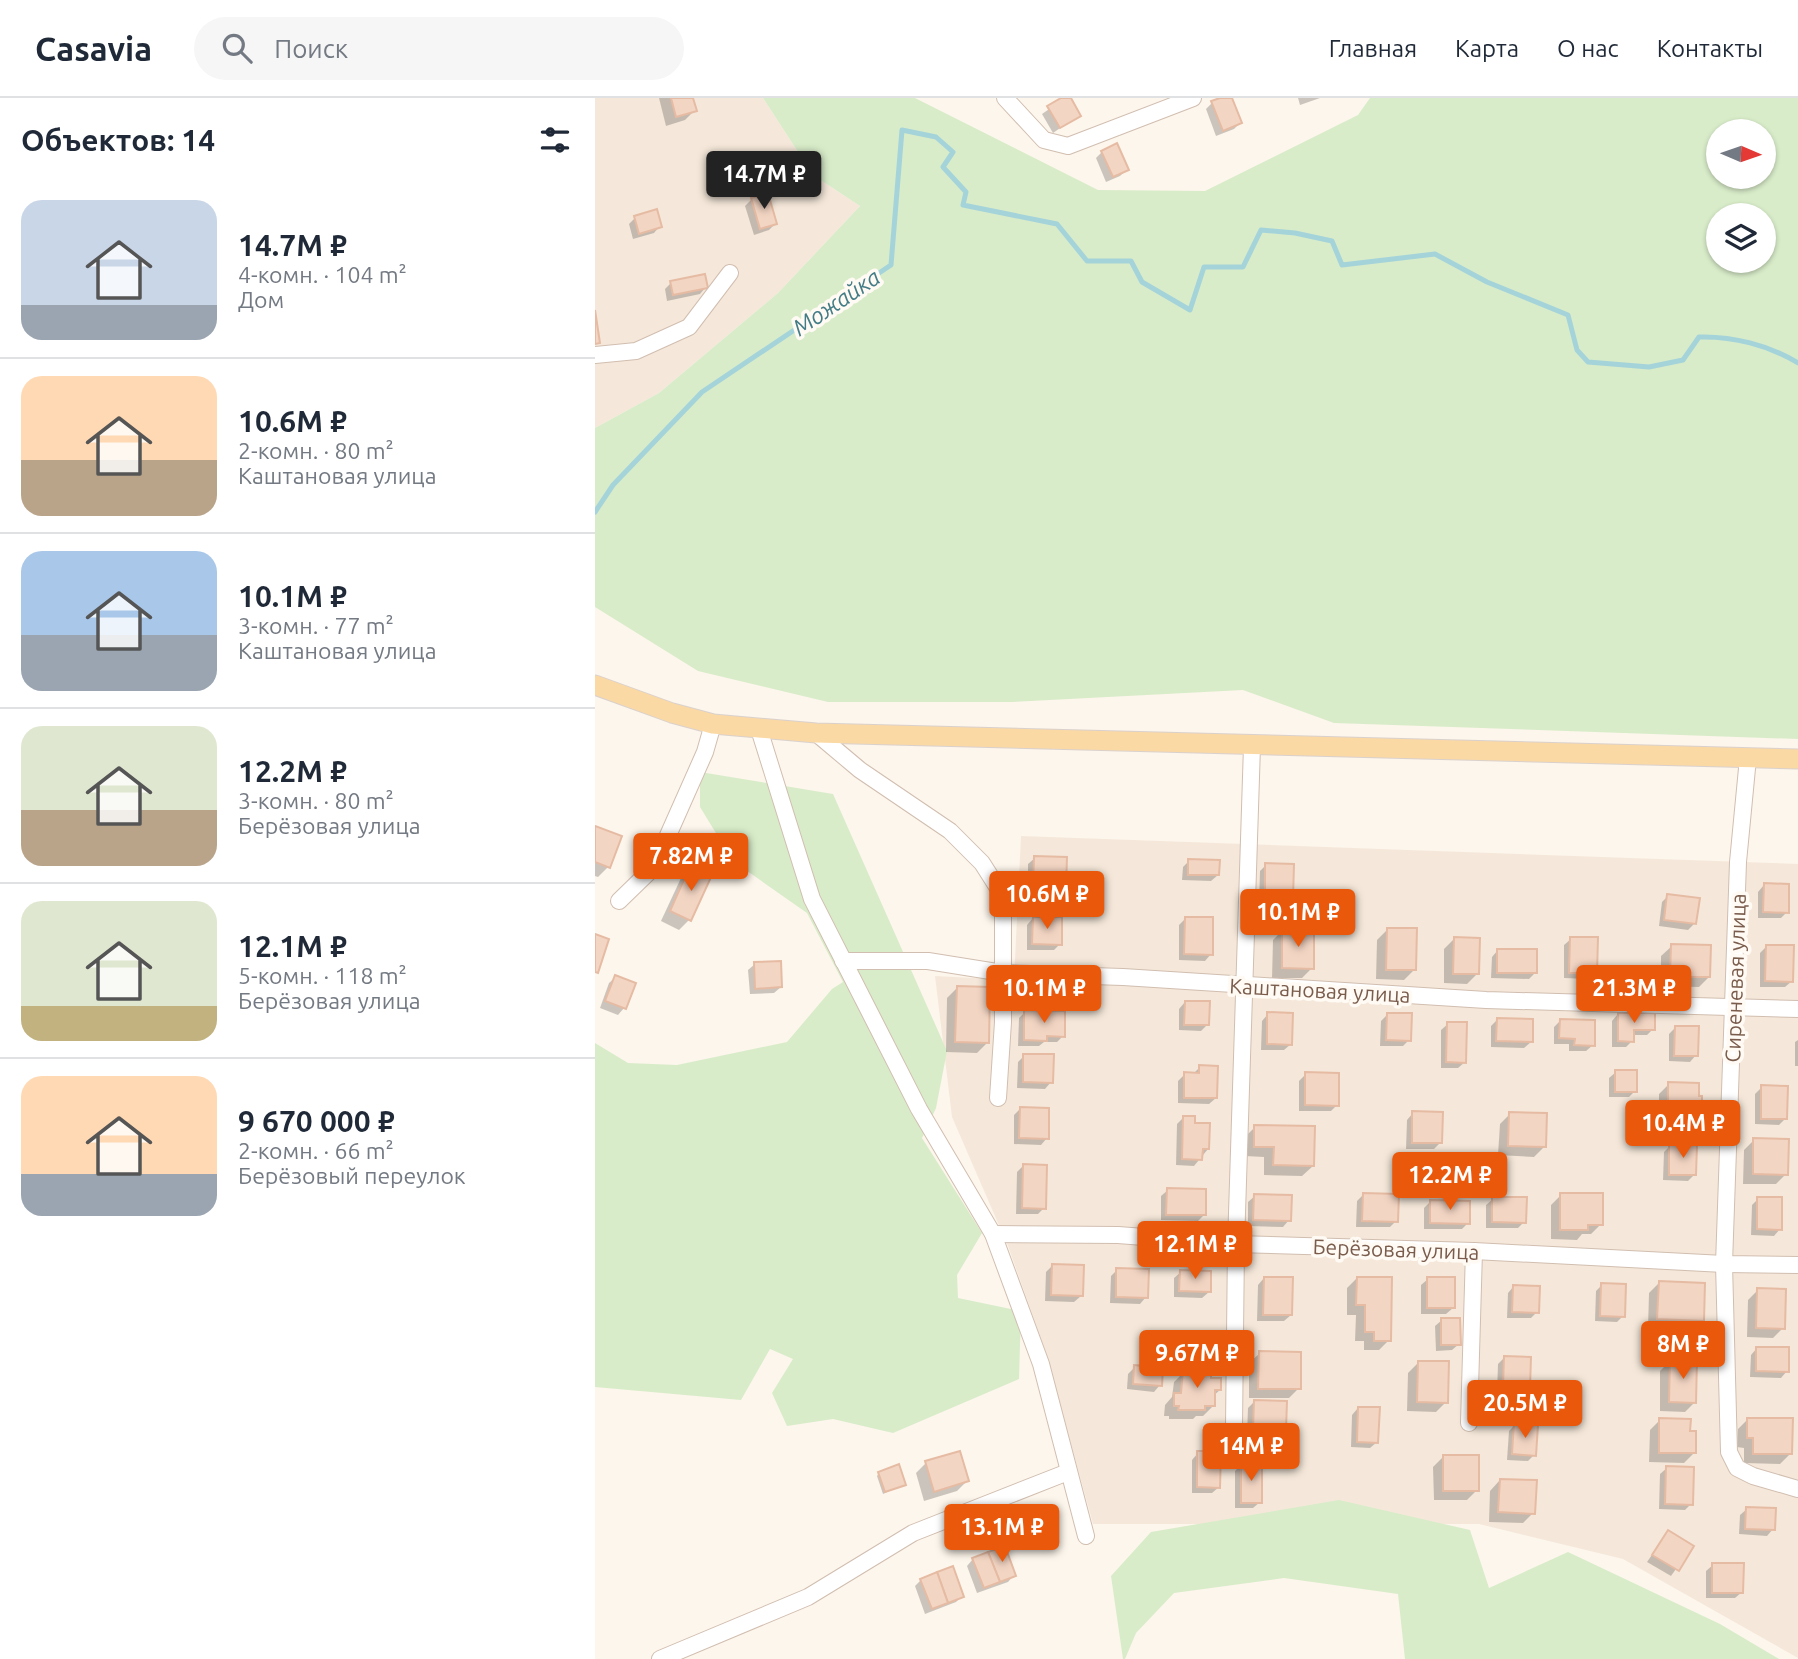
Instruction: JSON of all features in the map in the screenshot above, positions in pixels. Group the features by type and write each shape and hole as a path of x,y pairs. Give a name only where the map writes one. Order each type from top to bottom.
{"main road":[{"path":"595,685 672,713 713,724 815,733 1798,759"}],"street":[{"path":"1005,98 1044,141 1068,146 1193,98"},
{"path":"595,355 636,351 689,327 730,273"},
{"path":"619,901 654,867 705,752 713,724"},
{"path":"759,729 813,899 919,1109 993,1234 1041,1364 1086,1536"},
{"path":"815,733 860,770 950,831 982,863 1003,896 1003,1022 998,1098"},
{"path":"1234,1427 1236,1244 1252,746"},
{"name":"Сиреневая улица","path":"1748,758 1738,862 1724,1264 1729,1452 1737,1468 1753,1476 1798,1489"},
{"name":"Каштановая улица","path":"843,961 928,961 1003,973 1123,977 1486,1000 1798,1009"},
{"name":"Берёзовая улица","path":"993,1234 1118,1236 1236,1244 1798,1265"},
{"path":"1469,1423 1474,1251"},
{"path":"660,1659 808,1597 913,1532 1068,1472"}],"shaded area":[{"path":"595,98 763,98 813,175 860,206 778,293 659,393 595,428"},
{"path":"1021,836 1798,864 1798,1658 1623,1559 1479,1524 1093,1524 1045,1350 1008,1246 952,1117 935,976 1014,980"}],"green space":[{"path":"763,98 915,98 1098,190 1205,191 1358,115 1370,98 1798,98 1798,739 1334,723 1243,690 1012,702 828,702 698,671 595,607 595,428 659,393 778,293 860,206 813,175"},
{"path":"700,772 833,794 947,1051 936,1108 922,1138 982,1233 957,1275 958,1298 1021,1311 1019,1379 893,1433 833,1419 787,1426 772,1393 793,1359 770,1349 741,1400 595,1387 595,1043 628,1063 677,1065 787,1042 832,989 843,982 807,913 733,861 700,807"},
{"path":"1339,1500 1470,1530 1489,1588 1568,1552 1720,1624 1779,1659 1405,1659 1398,1594 1284,1578 1174,1593 1136,1633 1123,1659 1111,1576 1151,1532"}],"building":[{"path":"671,98 693,98 697,111 676,117"},
{"path":"1061,98 1071,98 1081,116 1060,128 1047,106"},
{"path":"1232,98 1242,123 1223,131 1211,101"},
{"path":"1117,143 1129,170 1113,177 1101,151"},
{"path":"768,193 777,224 760,229 751,198"},
{"path":"657,209 662,227 639,234 634,216"},
{"path":"705,274 708,288 673,295 670,281"},
{"path":"595,310 600,343 595,344"},
{"path":"595,826 622,836 610,868 595,862"},
{"path":"1034,856 1067,857 1066,889 1033,889"},
{"path":"1188,859 1220,860 1219,875 1188,875"},
{"path":"1265,863 1294,864 1293,899 1265,898"},
{"path":"690,866 712,875 691,921 670,911"},
{"path":"1764,883 1789,884 1789,913 1763,912"},
{"path":"1667,894 1700,898 1696,924 1664,920"},
{"path":"1033,917 1062,917 1062,945 1032,944"},
{"path":"1185,917 1213,917 1213,955 1184,954"},
{"path":"1387,928 1417,928 1416,970 1386,970"},
{"path":"1282,929 1314,929 1314,969 1282,968"},
{"path":"595,934 609,939 598,973 595,972"},
{"path":"1454,937 1480,938 1479,974 1453,974"},
{"path":"1570,937 1598,937 1597,973 1569,973"},
{"path":"1671,944 1711,945 1710,977 1670,977"},
{"path":"1766,945 1794,945 1793,982 1765,981"},
{"path":"1497,949 1537,949 1537,973 1497,973"},
{"path":"781,961 782,987 755,989 754,962"},
{"path":"615,975 636,983 626,1009 605,1001"},
{"path":"957,986 990,987 989,1043 955,1042"},
{"path":"1185,1001 1210,1001 1209,1025 1184,1025"},
{"path":"1024,1010 1065,1011 1065,1037 1047,1036 1047,1041 1024,1040"},
{"path":"1267,1012 1293,1013 1292,1045 1267,1044"},
{"path":"1387,1013 1412,1013 1411,1041 1386,1040"},
{"path":"1618,1013 1655,1013 1655,1030 1634,1030 1634,1042 1618,1041"},
{"path":"1497,1018 1533,1019 1533,1042 1496,1041"},
{"path":"1560,1019 1595,1020 1595,1046 1574,1045 1575,1039 1559,1038"},
{"path":"1447,1022 1467,1022 1466,1063 1446,1062"},
{"path":"1675,1026 1699,1026 1698,1056 1674,1056"},
{"path":"1023,1054 1054,1054 1053,1083 1023,1082"},
{"path":"1199,1065 1218,1066 1217,1098 1184,1098 1184,1072 1199,1073"},
{"path":"1615,1070 1637,1070 1637,1092 1615,1092"},
{"path":"1305,1072 1339,1073 1339,1106 1305,1105"},
{"path":"1668,1082 1699,1083 1702,1102 1713,1103 1713,1130 1692,1129 1692,1115 1668,1114"},
{"path":"1761,1085 1788,1086 1787,1119 1761,1119"},
{"path":"1020,1107 1049,1108 1049,1139 1019,1138"},
{"path":"1412,1111 1443,1112 1442,1143 1412,1143"},
{"path":"1509,1112 1547,1113 1546,1147 1508,1146"},
{"path":"1183,1116 1195,1116 1195,1123 1210,1123 1209,1149 1203,1149 1202,1160 1182,1159"},
{"path":"1254,1125 1315,1126 1314,1166 1273,1165 1274,1147 1254,1147"},
{"path":"1753,1138 1789,1139 1788,1175 1753,1174"},
{"path":"1669,1144 1697,1145 1696,1175 1669,1175"},
{"path":"1023,1164 1047,1165 1046,1209 1022,1208"},
{"path":"1167,1188 1206,1189 1206,1215 1166,1215"},
{"path":"1363,1193 1399,1194 1398,1222 1362,1221"},
{"path":"1560,1193 1603,1193 1603,1225 1588,1225 1588,1230 1560,1230"},
{"path":"1254,1194 1292,1195 1291,1221 1253,1220"},
{"path":"1492,1197 1527,1197 1526,1223 1492,1222"},
{"path":"1757,1197 1782,1197 1782,1230 1757,1229"},
{"path":"1430,1200 1470,1201 1470,1224 1430,1223"},
{"path":"1052,1264 1084,1265 1083,1296 1051,1295"},
{"path":"1116,1268 1149,1269 1148,1298 1116,1297"},
{"path":"1180,1270 1211,1271 1211,1292 1179,1291"},
{"path":"1264,1277 1293,1277 1292,1315 1263,1315"},
{"path":"1357,1277 1392,1277 1391,1341 1374,1341 1374,1332 1365,1332 1365,1305 1356,1305"},
{"path":"1427,1277 1455,1277 1455,1308 1427,1308"},
{"path":"1659,1281 1705,1283 1704,1321 1657,1319"},
{"path":"1601,1283 1626,1284 1625,1317 1600,1316"},
{"path":"1513,1285 1540,1286 1539,1313 1512,1312"},
{"path":"1757,1288 1786,1289 1785,1329 1756,1328"},
{"path":"1441,1318 1460,1318 1461,1345 1441,1345"},
{"path":"1756,1347 1789,1347 1789,1372 1756,1371"},
{"path":"1259,1351 1301,1352 1301,1389 1258,1389"},
{"path":"1504,1356 1531,1357 1530,1388 1503,1387"},
{"path":"1670,1359 1697,1359 1696,1403 1669,1402"},
{"path":"1418,1361 1449,1361 1448,1403 1417,1402"},
{"path":"1134,1365 1163,1368 1162,1386 1133,1384"},
{"path":"1183,1370 1211,1370 1211,1378 1221,1378 1221,1390 1215,1390 1215,1406 1205,1406 1205,1410 1178,1410 1179,1406 1174,1406 1174,1393 1181,1393"},
{"path":"1254,1400 1287,1401 1286,1430 1253,1430"},
{"path":"1358,1407 1380,1407 1378,1443 1357,1442"},
{"path":"1659,1418 1691,1419 1690,1431 1696,1431 1696,1453 1659,1453"},
{"path":"1747,1418 1793,1418 1792,1454 1753,1454 1753,1438 1747,1438"},
{"path":"1514,1423 1538,1425 1536,1456 1512,1454"},
{"path":"960,1451 969,1481 934,1492 925,1461"},
{"path":"1197,1451 1221,1451 1220,1488 1197,1487"},
{"path":"1443,1455 1479,1455 1479,1491 1443,1491"},
{"path":"1241,1463 1262,1463 1262,1503 1241,1503"},
{"path":"899,1464 906,1485 885,1492 878,1472"},
{"path":"1666,1466 1694,1467 1693,1505 1665,1504"},
{"path":"1500,1479 1537,1480 1535,1514 1498,1512"},
{"path":"1746,1507 1776,1508 1775,1530 1745,1529"},
{"path":"1668,1530 1694,1546 1679,1571 1652,1555"},
{"path":"1005,1546 1016,1576 1000,1582 988,1552"},
{"path":"988,1552 1000,1582 984,1588 972,1558"},
{"path":"1712,1563 1744,1563 1743,1593 1712,1593"},
{"path":"953,1566 964,1597 948,1603 937,1572"},
{"path":"937,1572 948,1603 932,1609 920,1579"}],"waterway":[{"name":"Можайка","path":"595,512 613,485 702,392 891,265 902,130 936,137 953,152 943,167 966,192 963,205 1057,224 1087,261 1131,261 1142,282 1190,310 1204,267 1243,267 1261,230 1295,233 1332,241 1342,265 1435,254 1487,282 1568,315 1577,350 1588,362 1649,367 1683,360 1699,337 1750,343 1775,351 1798,363"}]}
